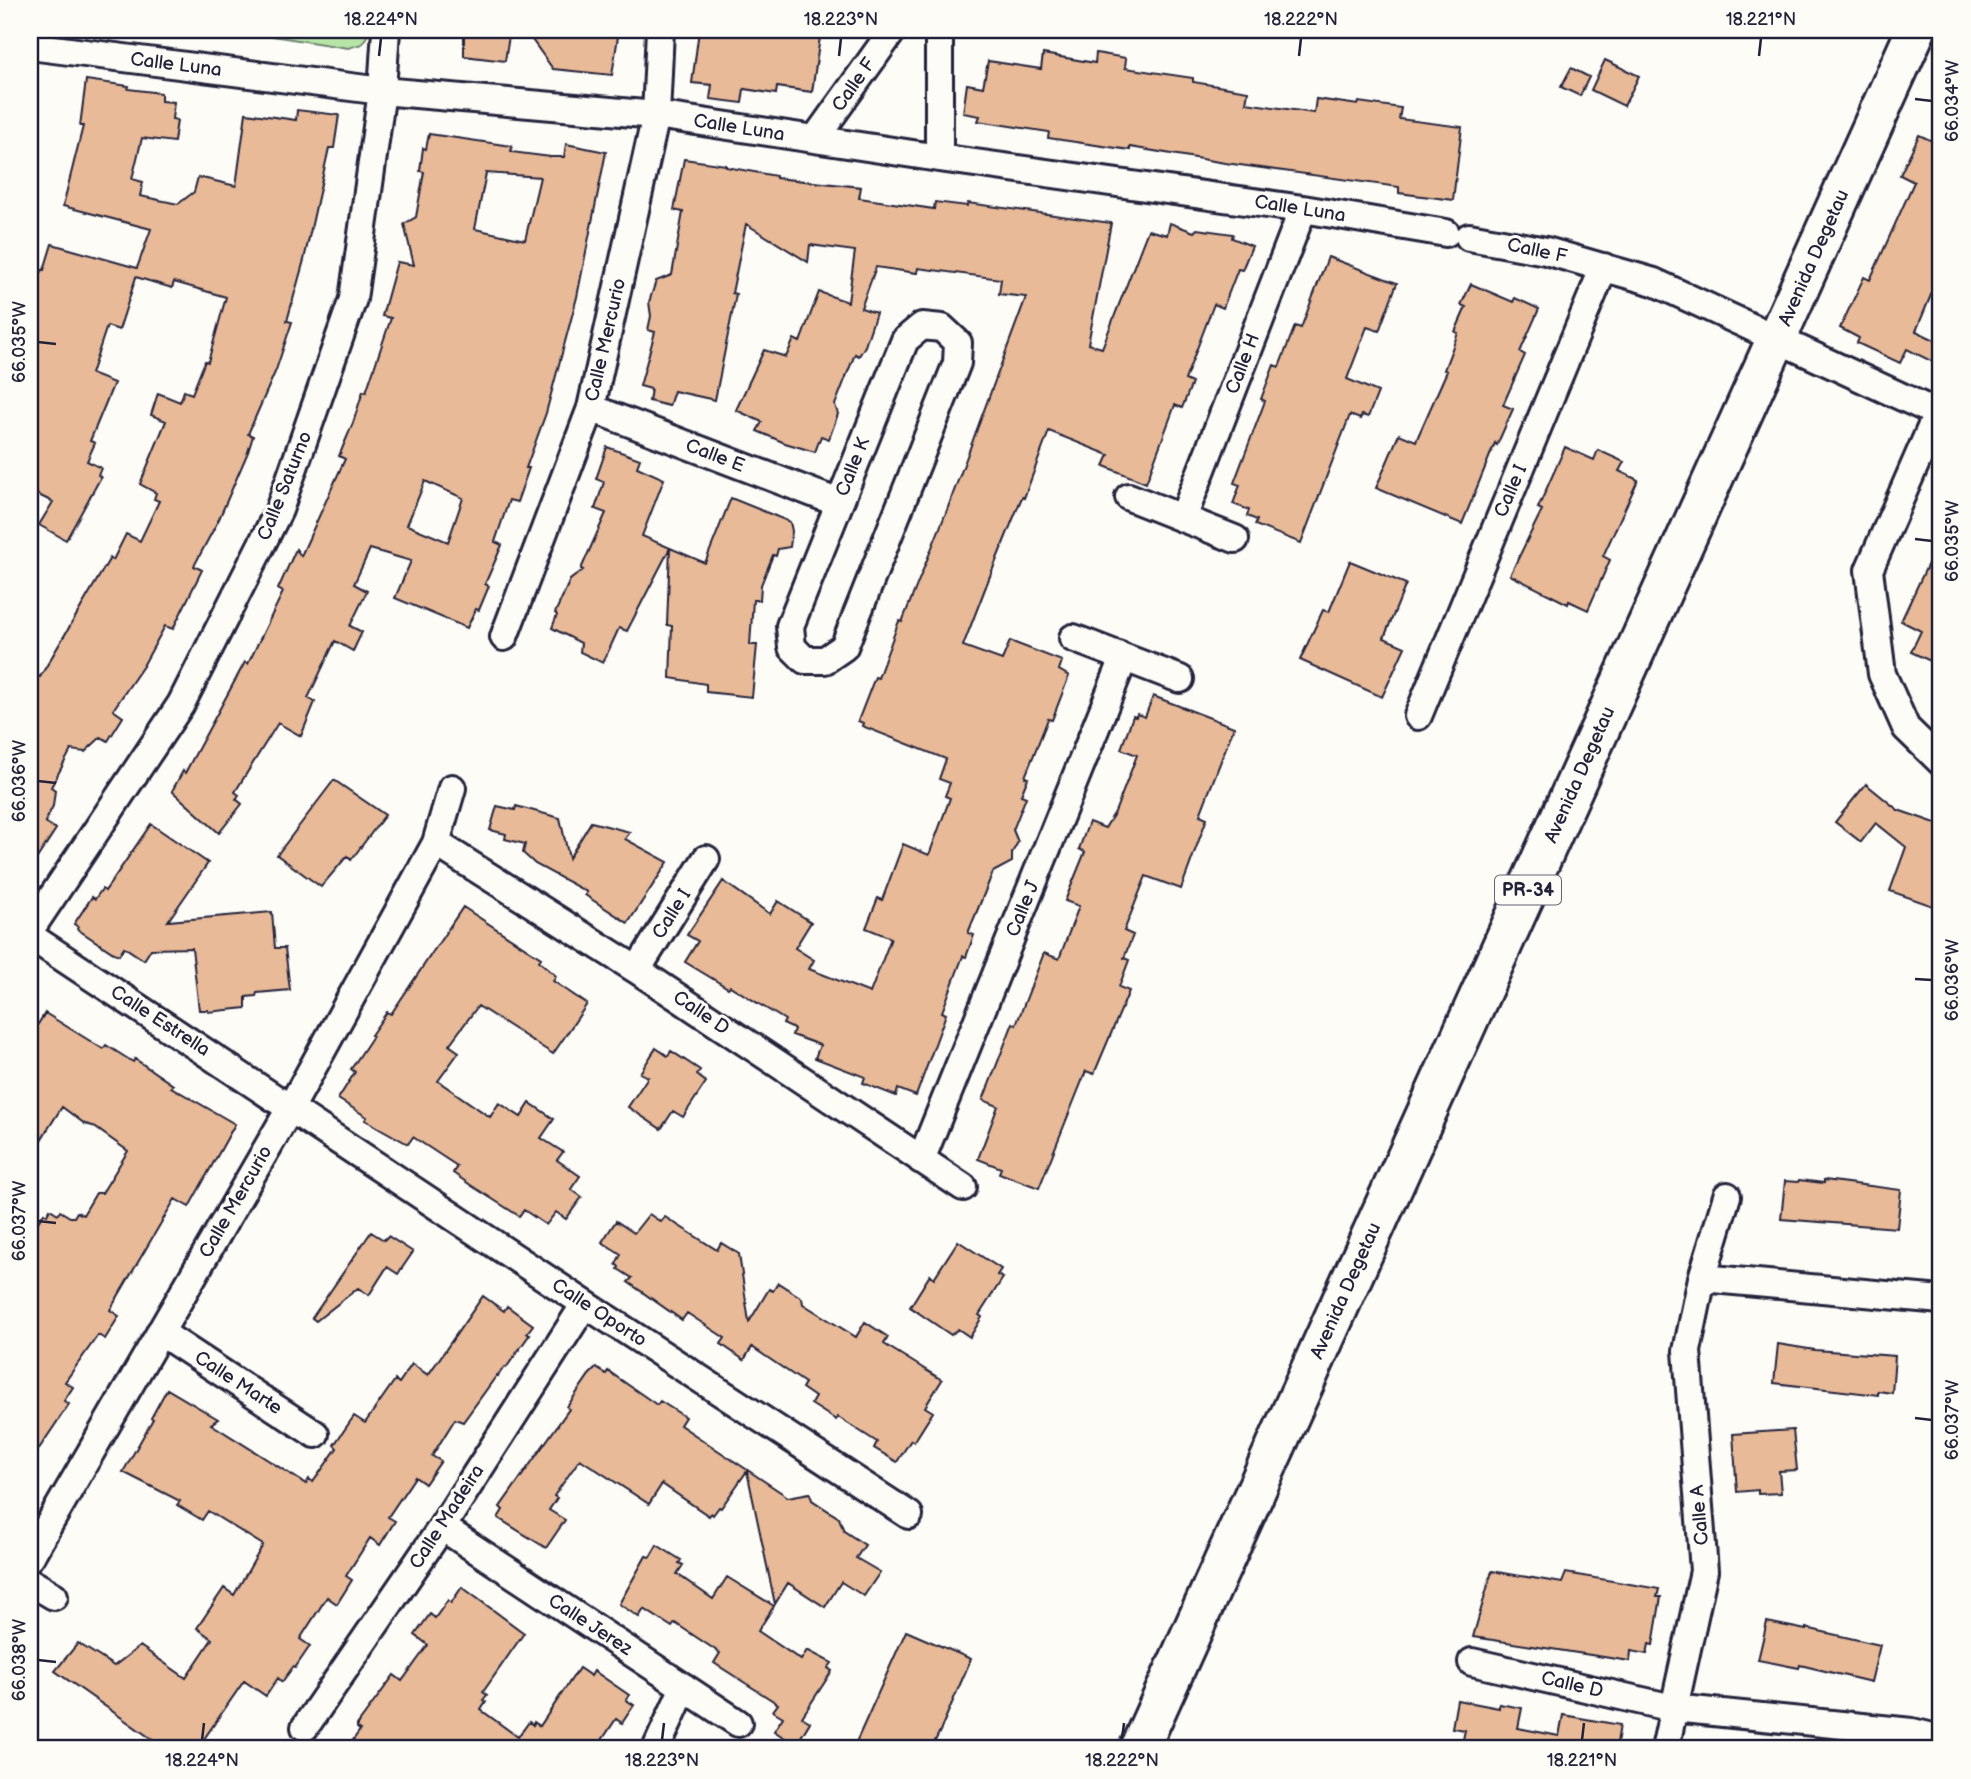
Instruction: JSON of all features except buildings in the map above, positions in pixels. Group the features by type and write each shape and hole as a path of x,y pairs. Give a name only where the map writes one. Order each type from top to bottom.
{"main road":[{"name":"Avenida Degetau","path":"1139,1749 1916,30"}],"street":[{"name":"Calle Saturno","path":"30,930 181,704 279,510 353,299 382,91 386,30"},
{"name":"Calle Mercurio","path":"504,637 592,408 656,115 660,30"},
{"name":"Calle F","path":"815,139 893,30"},
{"path":"939,30 939,158"},
{"name":"Calle Luna","path":"32,46 382,91 656,115 1303,209 1458,235"},
{"name":"Calle H","path":"1183,518 1303,209"},
{"name":"Calle F","path":"1458,235 1546,251 1654,282 1777,340 1940,411"},
{"name":"Calle I","path":"1418,716 1604,267"},
{"name":"Calle K","path":"922,327 942,328 958,343 957,363 844,647 825,660 805,660 792,647 790,626 839,503 905,340 922,327"},
{"name":"Calle E","path":"592,408 839,503"},
{"path":"1940,411 1869,570 1882,674 1906,728 1941,762"},
{"path":"1129,497 1235,539"},
{"path":"1073,638 1180,679"},
{"name":"Calle J","path":"921,1160 1125,658"},
{"name":"Calle Mercurio","path":"30,1557 291,1107 436,843 452,788"},
{"name":"Calle D","path":"436,843 637,970 962,1187"},
{"name":"Calle I","path":"637,970 706,859"},
{"name":"Calle Estrella","path":"30,936 291,1107"},
{"name":"Calle Oporto","path":"291,1107 585,1304 909,1515"},
{"name":"Calle A","path":"1665,1749 1704,1571 1687,1351 1702,1278 1727,1196"},
{"path":"1702,1278 1941,1300"},
{"name":"Calle Madeira","path":"305,1727 442,1527 585,1304"},
{"name":"Calle Marte","path":"160,1332 315,1434"},
{"name":"Calle Jerez","path":"442,1527 738,1723"},
{"path":"30,1583 54,1596"},
{"name":"Calle D","path":"1472,1662 1673,1708 1910,1740 1941,1739"},
{"path":"656,1749 684,1687"}],"green space":[{"path":"235,30 367,30 367,36 362,44 348,48"}]}
